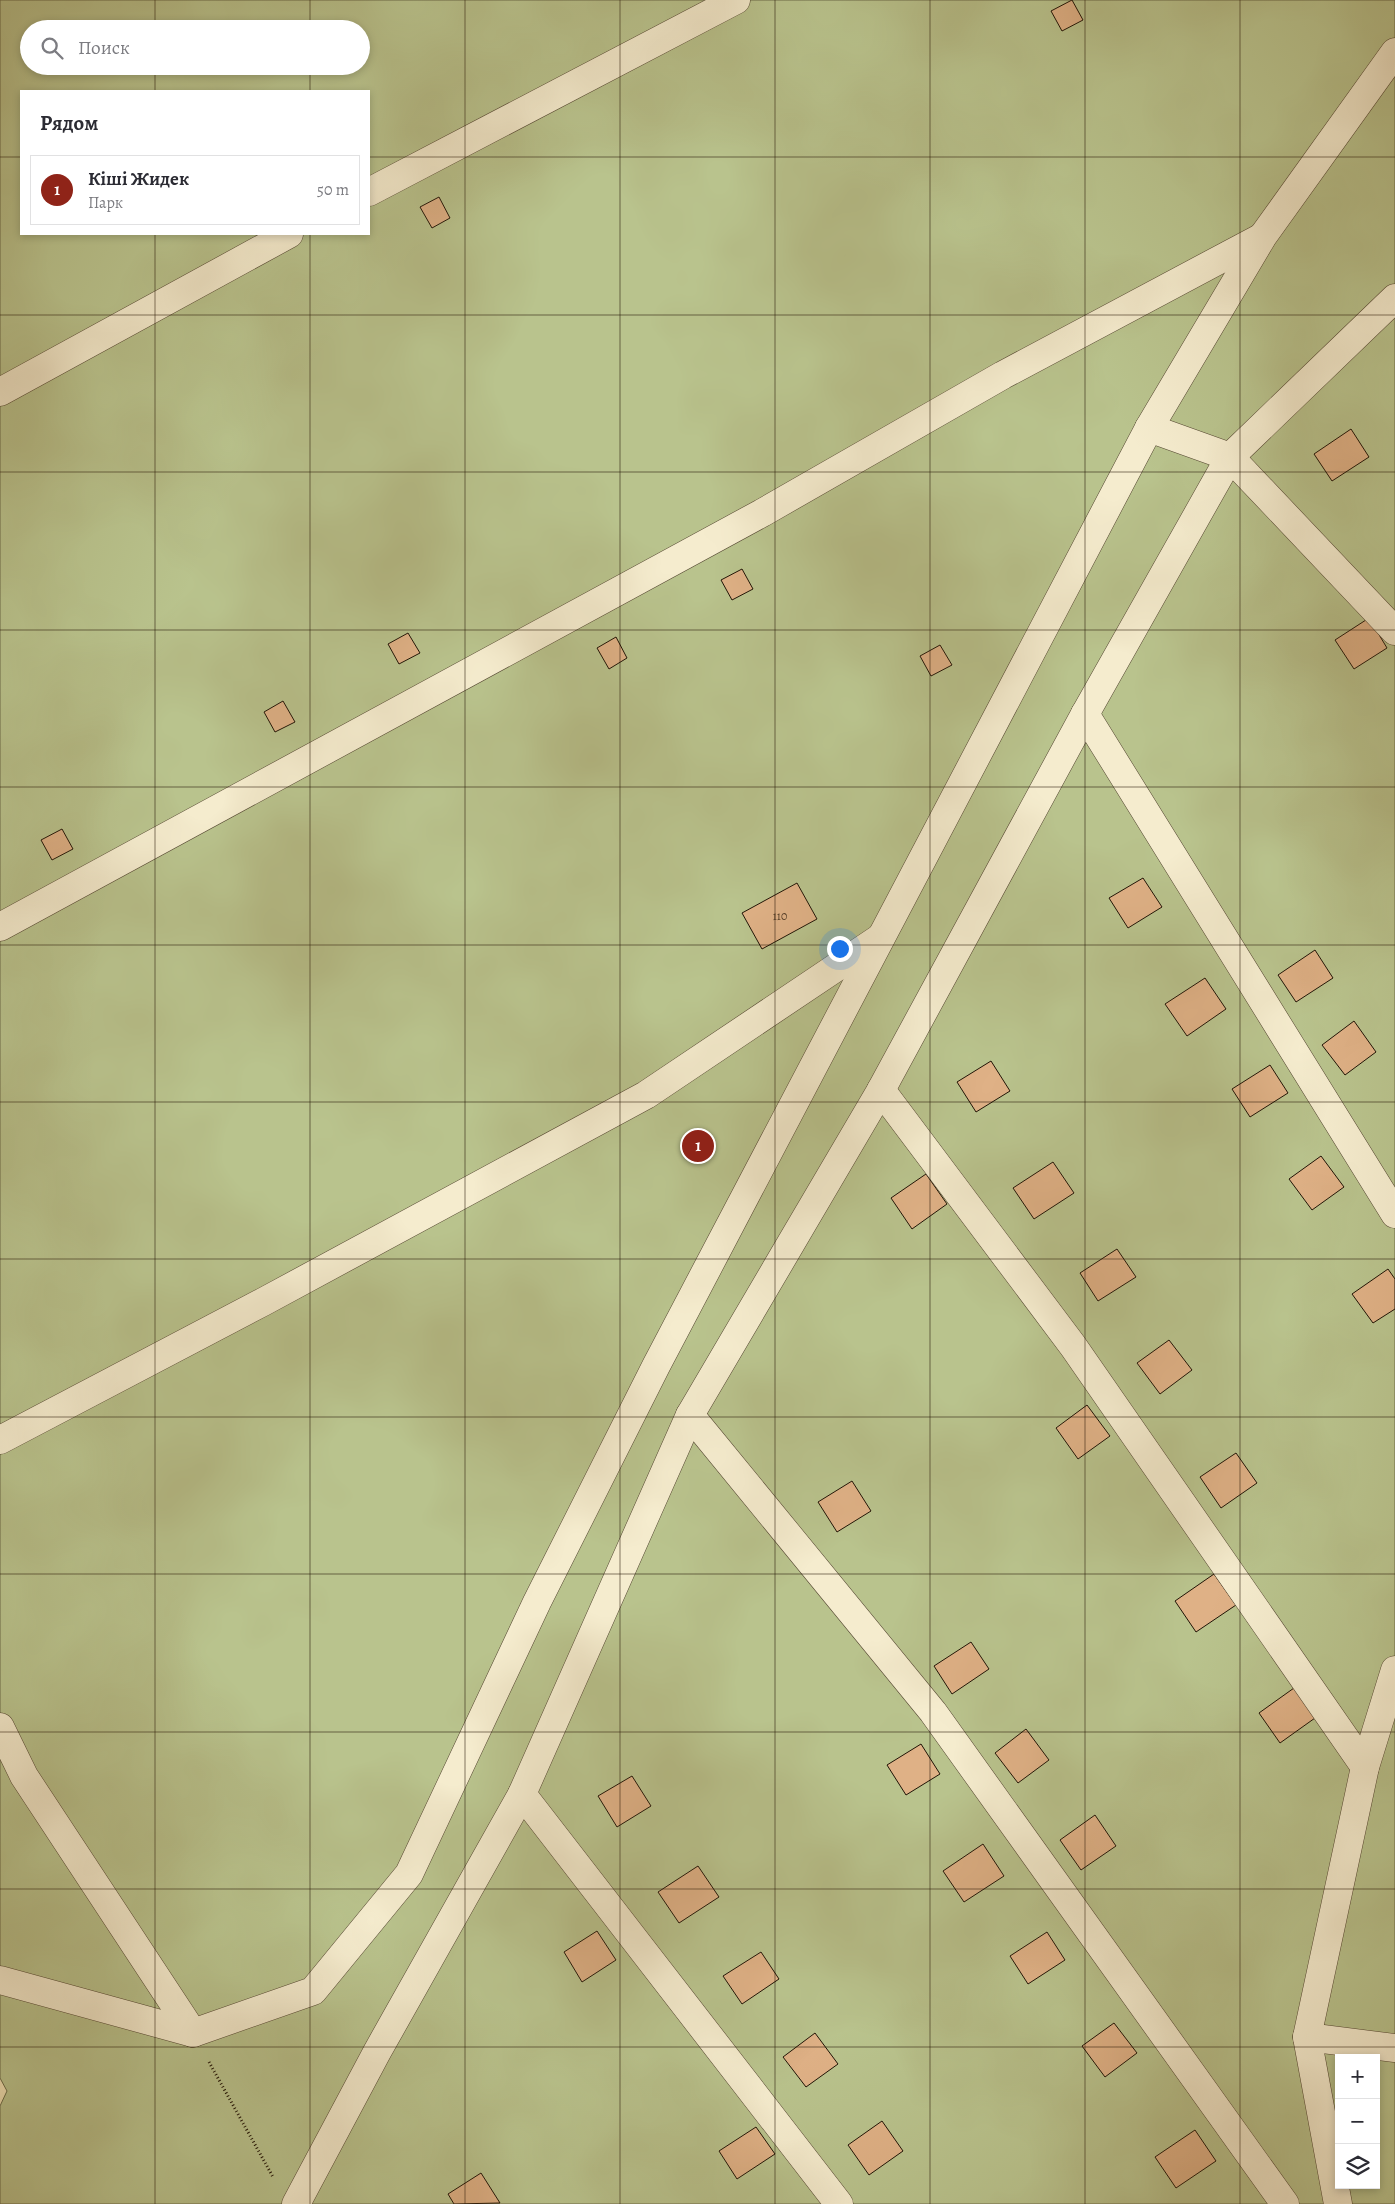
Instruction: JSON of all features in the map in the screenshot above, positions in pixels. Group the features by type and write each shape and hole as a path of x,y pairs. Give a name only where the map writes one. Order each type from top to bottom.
{"street":[{"path":"370,191 736,0"},
{"path":"0,1980 193,2033 313,1991 409,1874 537,1602 648,1384 1149,428 1263,236 1395,52"},
{"path":"0,392 287,235"},
{"path":"0,927 762,513 1003,375 1263,236"},
{"path":"296,2204 382,2044 522,1794 690,1414 881,1090 1085,714 1230,457 1395,298"},
{"path":"1149,428 1230,457 1395,631"},
{"path":"1085,714 1395,1214"},
{"path":"0,1440 263,1302 646,1095 883,936"},
{"path":"881,1090 1074,1346 1365,1767"},
{"path":"690,1414 933,1712 1285,2204"},
{"path":"1338,2204 1307,2037 1365,1767 1395,1674"},
{"path":"0,1727 24,1776 193,2033"},
{"path":"522,1794 840,2204"},
{"path":"1307,2037 1395,2048"}],"path":[{"path":"193,2033 274,2178"}],"green space":[{"path":"0,0 1395,0 1395,2204 0,2204 0,2106 7,2091 0,2078"}],"building":[{"path":"1072,0 1083,20 1062,31 1051,11"},
{"path":"439,197 450,218 432,228 420,207"},
{"path":"1351,429 1369,457 1332,481 1314,454"},
{"path":"742,569 753,589 732,600 721,580"},
{"path":"1369,618 1387,648 1354,669 1335,640"},
{"path":"408,633 420,653 399,664 388,644"},
{"path":"616,637 627,658 609,669 597,648"},
{"path":"940,645 952,665 931,676 920,656"},
{"path":"283,701 295,722 275,732 264,712"},
{"path":"62,829 73,849 52,860 41,840"},
{"path":"1143,878 1162,907 1128,928 1109,898"},
{"path":"797,883 817,919 762,949 742,913"},
{"path":"1315,950 1333,978 1296,1002 1278,975"},
{"path":"1205,978 1226,1009 1187,1036 1165,1004"},
{"path":"1354,1021 1376,1052 1345,1075 1322,1045"},
{"path":"991,1061 1010,1091 976,1112 957,1082"},
{"path":"1270,1065 1288,1093 1250,1117 1232,1089"},
{"path":"1321,1156 1344,1187 1312,1210 1289,1179"},
{"path":"1053,1162 1074,1193 1034,1219 1013,1188"},
{"path":"926,1174 947,1204 912,1229 891,1198"},
{"path":"1117,1249 1136,1277 1098,1301 1080,1273"},
{"path":"1388,1269 1395,1279 1395,1309 1373,1323 1352,1294"},
{"path":"1169,1340 1192,1370 1160,1394 1137,1363"},
{"path":"1087,1405 1110,1436 1078,1459 1056,1428"},
{"path":"1236,1453 1257,1483 1221,1508 1200,1477"},
{"path":"852,1481 871,1511 837,1532 818,1502"},
{"path":"1214,1574 1236,1605 1196,1632 1175,1601"},
{"path":"971,1642 989,1669 952,1694 934,1666"},
{"path":"1294,1688 1315,1718 1280,1743 1259,1713"},
{"path":"1026,1729 1049,1760 1018,1783 995,1753"},
{"path":"921,1744 940,1774 906,1795 887,1765"},
{"path":"632,1776 651,1806 617,1827 598,1796"},
{"path":"1095,1815 1116,1846 1081,1870 1060,1840"},
{"path":"983,1844 1004,1876 964,1902 943,1871"},
{"path":"698,1866 719,1897 679,1923 658,1892"},
{"path":"597,1931 616,1960 582,1982 564,1952"},
{"path":"1047,1932 1065,1960 1028,1984 1010,1956"},
{"path":"761,1952 779,1979 742,2004 723,1976"},
{"path":"1114,2023 1137,2053 1105,2077 1082,2046"},
{"path":"815,2033 838,2064 806,2087 783,2057"},
{"path":"882,2121 903,2151 869,2175 848,2145"},
{"path":"756,2127 775,2154 737,2179 719,2151"},
{"path":"1195,2130 1216,2161 1176,2188 1155,2157"},
{"path":"481,2173 500,2203 454,2204 448,2194"}],"place":[{"name":"Кіші Жидек","path":"698,1146"}]}
